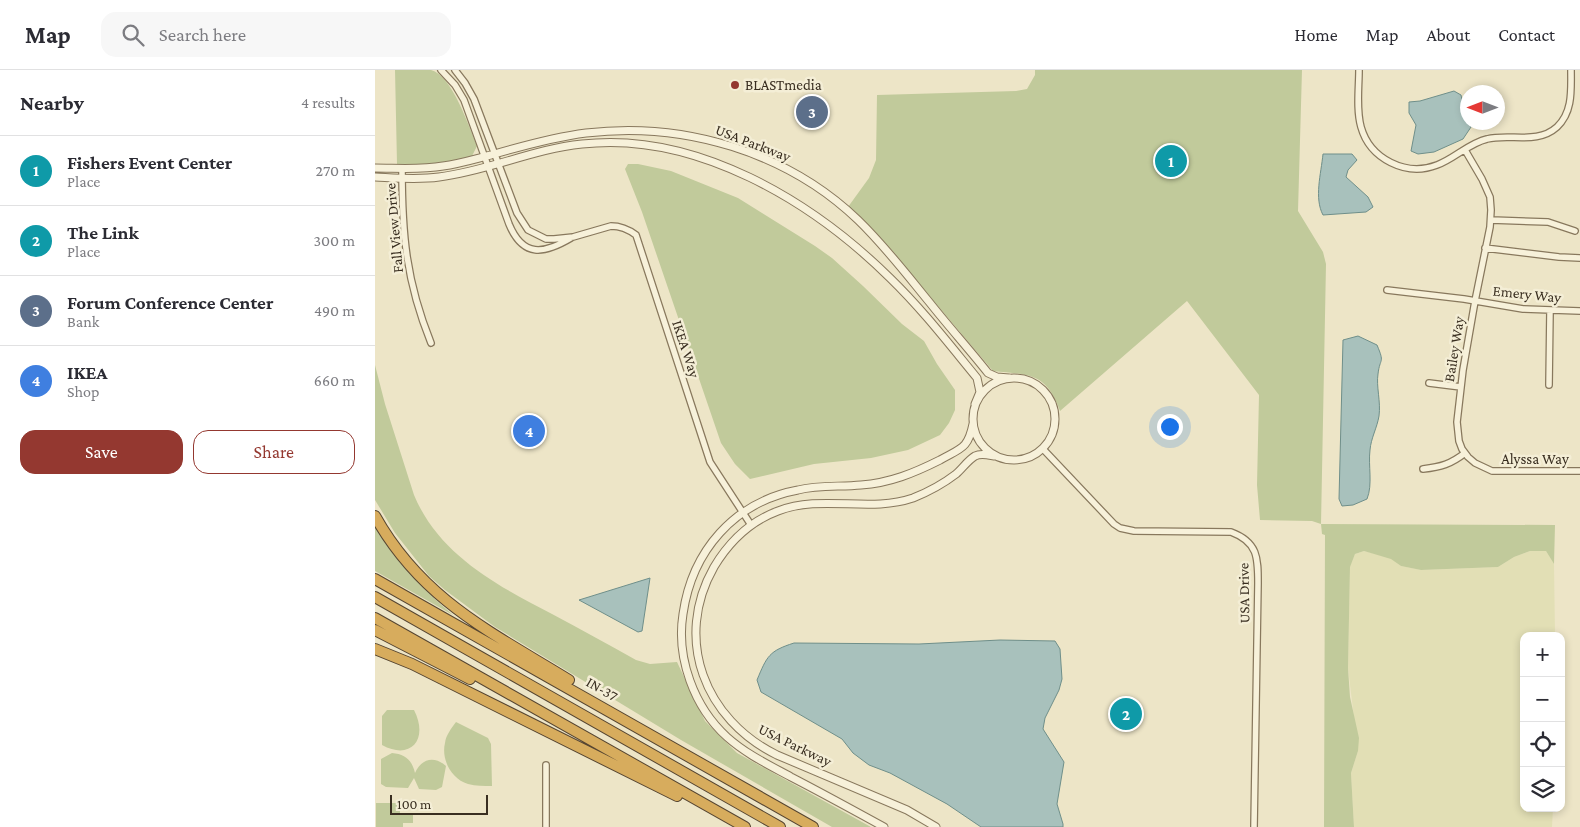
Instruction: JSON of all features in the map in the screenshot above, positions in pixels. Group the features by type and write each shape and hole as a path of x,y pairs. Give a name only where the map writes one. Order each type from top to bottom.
{"highway":[{"path":"375,516 405,561 442,598 468,618 570,681 587,698"},
{"name":"IN-37","path":"375,579 813,827"},
{"path":"375,597 780,827"},
{"path":"375,618 745,827"},
{"path":"375,630 470,679 497,686"},
{"path":"375,648 413,664 741,827"}],"street":[{"name":"IKEA Way","path":"441,70 455,85 464,100 513,234 522,246 530,249 546,249 562,244 573,237"},
{"name":"IKEA Way","path":"455,70 474,99 517,213 528,230 546,239 573,237 611,226 624,227 636,235 710,462 751,525"},
{"path":"1359,70 1361,126 1368,143 1381,157 1405,168 1422,169 1438,165 1479,141 1488,138 1532,137 1556,128 1566,114 1571,99 1571,70"},
{"name":"USA Parkway","path":"375,168 444,166 578,134 635,130 696,137 734,147 785,168 811,184 852,215 883,247 988,373 997,377 1030,381 1042,389 1054,408 1055,423 1051,437 1043,449 1028,458 1019,460 1002,459 994,456 976,456 940,485 913,498 872,505 821,503 800,505 778,511 751,525 733,541 708,579 699,605 696,627 697,652 703,674 715,701 736,727 761,747 907,810 936,827"},
{"name":"USA Parkway","path":"375,177 439,177 566,146 597,143 625,142 665,147 706,158 777,192 823,222 863,253 891,278 977,378 979,392 975,404 973,424 969,440 961,449 907,476 870,484 795,490 769,498 743,512 721,532 708,547 696,567 686,593 682,617 682,644 686,668 697,696 719,728 743,750 884,827"},
{"name":"Bailey Way","path":"1465,150 1490,197 1491,220 1461,387 1457,432 1465,453"},
{"name":"Fall View Drive","path":"402,168 403,222 408,266 414,295 431,343"},
{"path":"1491,220 1548,222 1575,231"},
{"path":"1485,248 1580,258"},
{"name":"Emery Way","path":"1387,290 1475,301 1510,308 1578,311"},
{"path":"1549,385 1551,311"},
{"path":"975,404 986,389 997,382 1009,378"},
{"path":"1429,383 1461,387"},
{"path":"973,424 979,442 994,456"},
{"name":"USA Drive","path":"1043,449 1104,515 1120,528 1134,531 1231,532 1247,541 1253,548 1257,556 1258,583 1254,827"},
{"path":"1423,469 1440,468 1449,465 1465,453"},
{"name":"Alyssa Way","path":"1465,453 1475,463 1492,471 1580,471"},
{"path":"546,765 546,827"}],"shaded area":[{"path":"1364,551 1391,558 1401,566 1422,570 1498,567 1514,557 1530,551 1546,551 1554,564 1555,632 1520,632 1520,812 1553,812 1552,827 1354,827 1351,773 1358,751 1348,668 1350,566 1355,554"}],"green space":[{"path":"395,70 431,70 439,74 446,81 459,103 477,146 472,156 440,164 397,164"},
{"path":"1035,70 1302,70 1298,211 1323,252 1326,264 1321,524 1312,521 1260,520 1257,485 1259,395 1187,301 1060,411 1055,398 1042,382 1026,375 993,371 875,232 848,207 869,178 876,160 877,95 1016,91 1027,89 1035,75"},
{"path":"628,164 638,164 671,171 738,198 832,258 902,324 924,341 955,390 955,410 949,423 940,435 908,450 871,458 814,464 750,479 735,464 721,443 642,212 625,169"},
{"path":"375,365 385,404 414,495 425,516 454,552 491,580 511,592 636,660 650,664 677,662 705,721 737,753 871,827 832,827 681,740 495,627 429,576 395,533 375,500"},
{"path":"1321,524 1555,525 1554,564 1546,551 1530,551 1514,557 1498,567 1421,570 1401,566 1391,559 1364,551 1355,554 1350,567 1348,668 1350,697 1359,738 1358,751 1351,773 1354,827 1324,827 1325,535 1322,534"},
{"path":"375,526 391,551 410,574 453,615 375,571"},
{"path":"387,710 414,710 418,720 418,738 409,749 392,749 382,745 382,716"},
{"path":"456,722 488,738 491,744 492,786 468,784 457,778 449,768 444,749 448,735"},
{"path":"392,753 407,758 415,773 421,764 428,760 437,760 446,766 442,787 436,790 419,789 414,778 408,788 386,787 381,784 381,759"},
{"path":"376,803 400,803 400,813 413,813 413,823 403,823 403,827 376,827"}],"water":[{"path":"1454,91 1460,94 1460,130 1469,130 1463,139 1434,152 1418,154 1411,151 1416,125 1409,113 1409,102 1420,101"},
{"path":"1323,154 1352,154 1357,160 1348,170 1346,177 1368,197 1373,207 1366,212 1323,215 1320,208 1319,194"},
{"path":"1358,336 1377,345 1381,355 1378,379 1379,416 1371,446 1370,487 1367,499 1353,505 1342,506 1339,499 1343,340"},
{"path":"650,578 642,631 638,632 579,600"},
{"path":"1000,640 1055,641 1060,649 1062,679 1059,690 1045,718 1043,729 1064,762 1057,804 1063,827 981,827 947,804 890,773 869,765 853,753 842,739 761,692 757,680 763,665 774,652 794,643 919,644"}],"place":[{"name":"BLASTmedia","path":"735,85"},
{"name":"Forum Conference Center","path":"812,112"},
{"name":"Fishers Event Center","path":"1171,161"},
{"name":"IKEA","path":"529,431"},
{"name":"The Link","path":"1126,714"}]}
